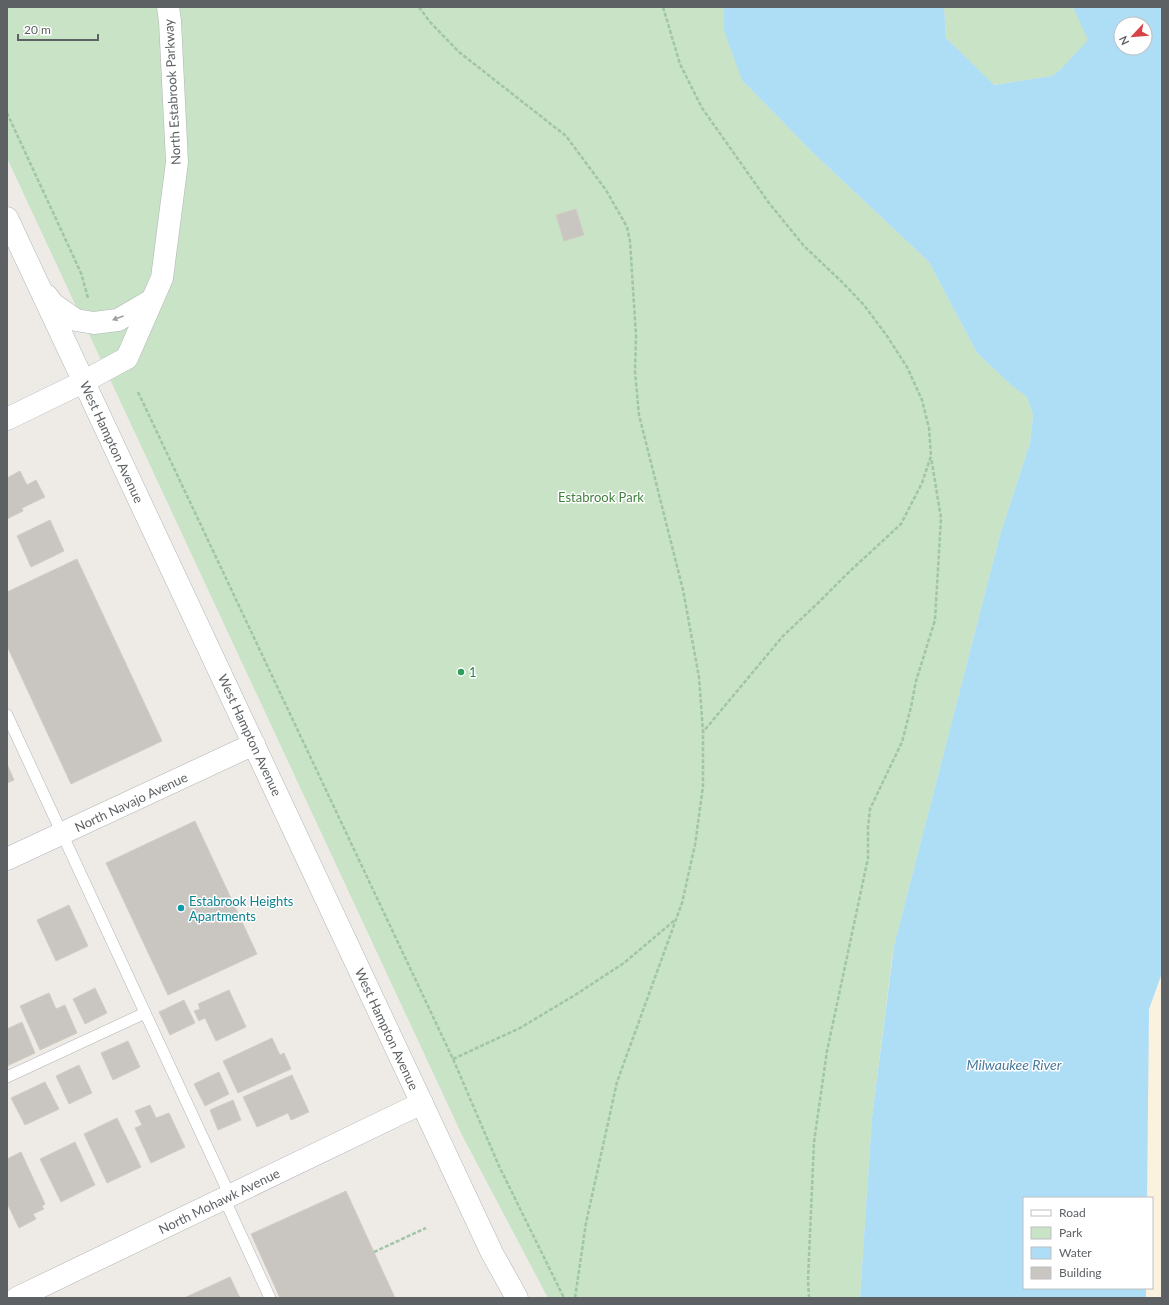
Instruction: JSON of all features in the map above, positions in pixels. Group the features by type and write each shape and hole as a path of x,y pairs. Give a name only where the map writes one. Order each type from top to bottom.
{"main road":[{"name":"North Estabrook Parkway","path":"7,419 83,382 127,358 162,278 177,162 168,7"},
{"name":"West Hampton Avenue","path":"7,218 492,1253 517,1298"},
{"path":"38,284 53,304 76,320 94,323 118,320 152,300"},
{"name":"North Navajo Avenue","path":"7,860 254,744"},
{"name":"North Mohawk Avenue","path":"17,1298 422,1103"},
{"name":"West Hampton Avenue","path":"492,1253 507,1298"}],"lane":[{"path":"7,715 145,1013 270,1298"},
{"path":"7,1077 145,1013"}],"path":[{"path":"419,7 430,22 459,52 566,136 606,190 627,227 630,241 636,336 635,372 639,415 683,590 699,677 703,732 703,786 695,845 682,903 617,1082 586,1223 575,1298"},
{"path":"663,7 680,64 702,108 769,203 804,246 864,305 887,336 907,367 922,400 929,428 931,456 941,518 935,620 916,681 902,742 870,809 868,828 868,858 827,1051 814,1142 808,1280 809,1298"},
{"path":"7,113 81,273 94,323"},
{"path":"138,392 453,1060 499,1166 564,1298"},
{"path":"703,732 783,636 901,524 922,483 931,456"},
{"path":"453,1060 520,1028 575,995 624,963 675,919"},
{"path":"374,1252 426,1228"}],"shaded area":[{"path":"1162,973 1162,1298 1146,1298 1146,1289 1153,1289 1153,1197 1147,1197 1149,1009"}],"green space":[{"name":"Estabrook Park","path":"7,7 724,7 724,31 745,83 810,150 929,262 977,353 1011,385 1027,397 1033,415 1030,443 1000,535 893,950 872,1117 860,1298 548,1298 462,1135 7,158"},
{"path":"944,7 1073,7 1089,40 1060,70 1052,76 993,85 946,38"}],"water":[{"name":"Milwaukee River","path":"724,7 944,7 946,38 994,85 1052,76 1060,70 1088,40 1073,7 1162,7 1162,973 1149,1009 1147,1197 1023,1197 1023,1289 1146,1289 1146,1298 860,1298 872,1117 894,946 1000,535 1030,443 1033,415 1027,397 1011,385 977,353 929,262 810,150 742,80 724,31"}],"building":[{"path":"576,209 584,235 564,241 556,215"},
{"path":"20,471 27,485 36,480 45,497 22,508 23,511 7,519 7,478"},
{"path":"50,520 64,551 31,567 17,536"},
{"path":"77,559 162,741 71,784 7,646 7,592"},
{"path":"7,764 14,780 7,783"},
{"name":"Estabrook Heights Apartments","path":"195,821 257,954 168,995 106,863"},
{"path":"69,905 88,946 56,961 37,920"},
{"path":"95,988 107,1013 85,1024 73,999"},
{"path":"229,990 246,1027 216,1041 205,1018 199,1021 194,1011 200,1009 198,1004"},
{"path":"49,993 56,1009 65,1005 77,1033 40,1050 20,1006"},
{"path":"184,1000 195,1023 170,1035 159,1012"},
{"path":"22,1022 35,1053 7,1066 7,1029"},
{"path":"272,1038 280,1055 284,1053 291,1069 238,1093 223,1061"},
{"path":"128,1041 140,1067 113,1080 101,1053"},
{"path":"79,1065 92,1093 69,1104 56,1076"},
{"path":"219,1072 229,1094 205,1106 194,1084"},
{"path":"292,1075 309,1112 291,1120 288,1113 257,1127 243,1097"},
{"path":"45,1082 59,1109 25,1125 11,1098"},
{"path":"233,1100 241,1120 218,1130 210,1110"},
{"path":"150,1105 156,1118 169,1113 185,1147 151,1163 135,1128 142,1125 135,1111"},
{"path":"117,1118 141,1167 107,1183 84,1134"},
{"path":"75,1142 95,1185 61,1202 40,1159"},
{"path":"21,1152 45,1204 42,1206 44,1209 33,1214 36,1219 19,1228 7,1203 7,1159"},
{"path":"346,1191 395,1298 280,1298 251,1234"},
{"path":"230,1277 240,1298 184,1298"}],"place":[{"name":"1","path":"461,672"},
{"name":"Estabrook Heights Apartments","path":"181,908"}]}
